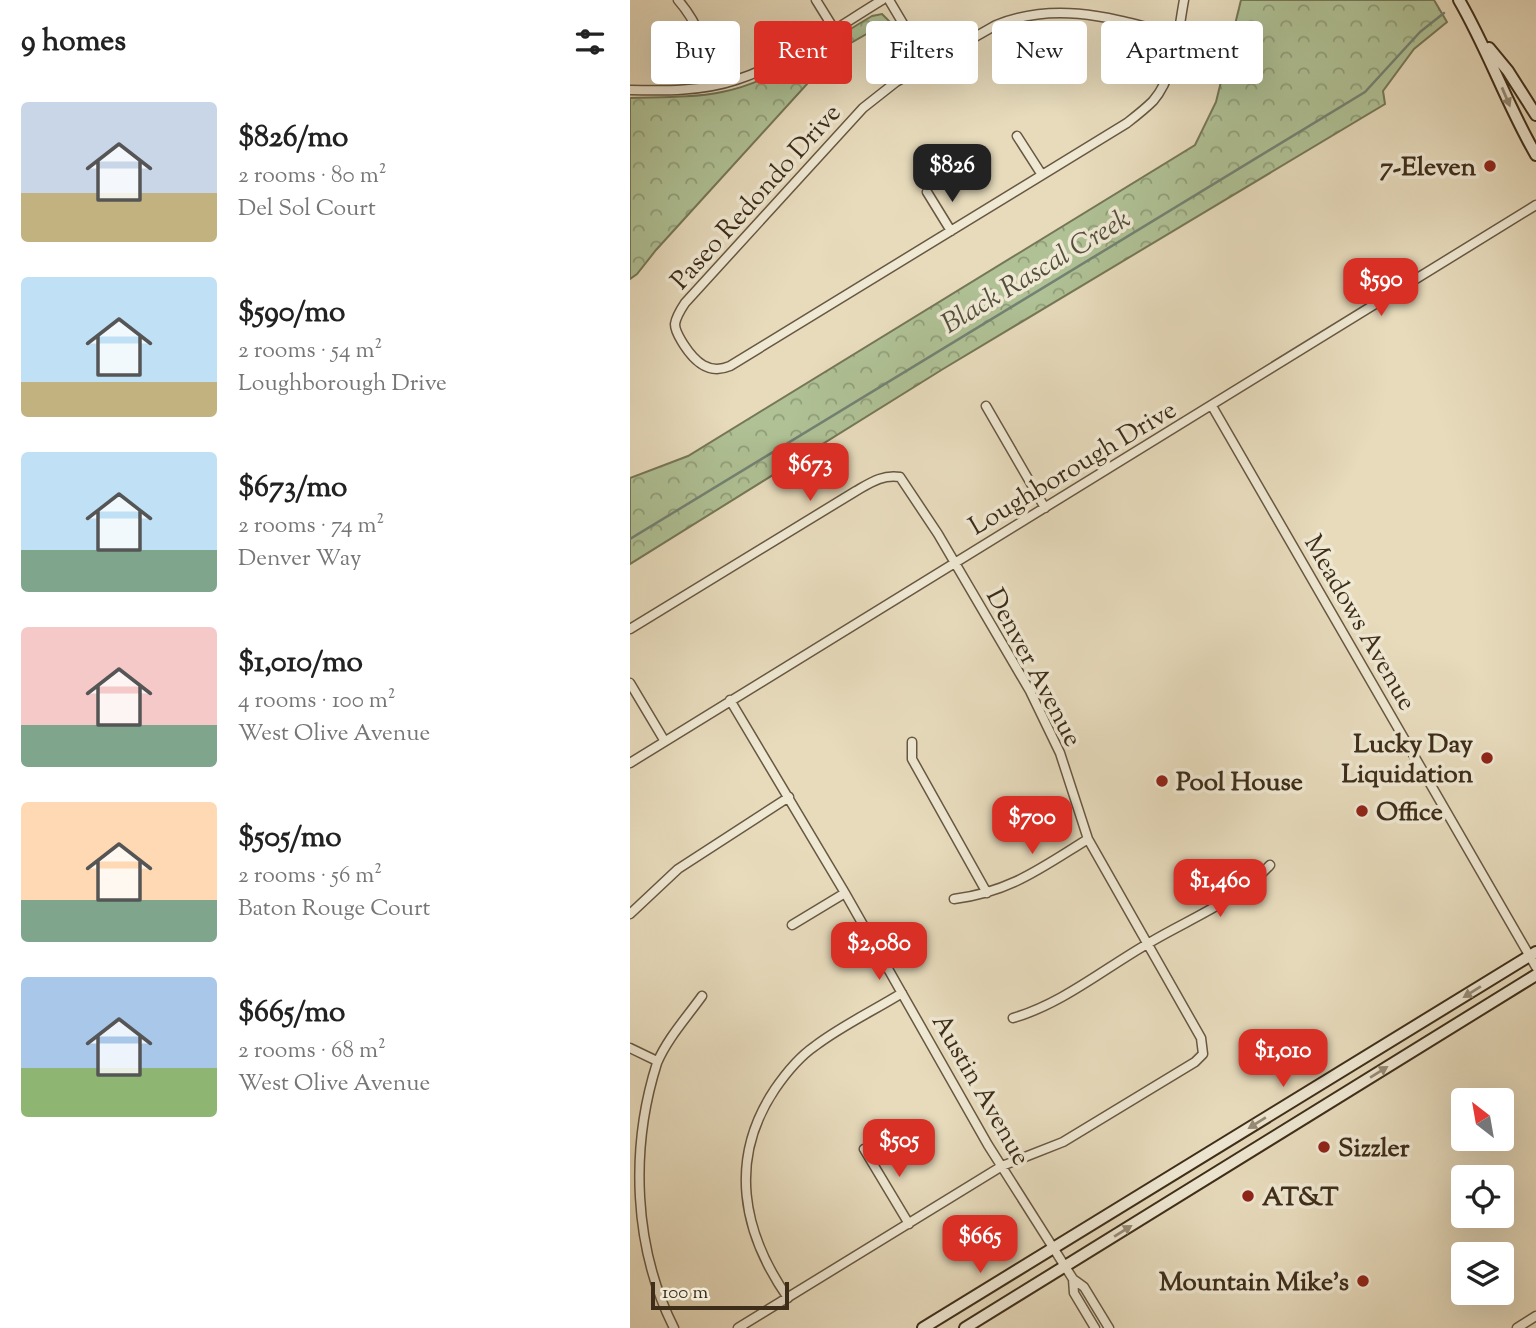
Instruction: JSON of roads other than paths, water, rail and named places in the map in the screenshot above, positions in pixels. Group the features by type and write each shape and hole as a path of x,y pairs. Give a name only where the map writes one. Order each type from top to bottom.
{"main road":[{"path":"1459,0 1481,38 1515,119 1536,155"},
{"path":"1481,38 1508,71 1536,115"},
{"path":"923,1328 1533,954"},
{"path":"965,1328 1536,975"}],"street":[{"path":"678,0 693,21"},
{"path":"816,0 829,21"},
{"path":"847,21 882,0"},
{"path":"889,0 901,21"},
{"path":"1180,21 1184,0"},
{"name":"Paseo Redondo Drive","path":"978,35 1009,20 1044,12 1114,17 1129,21"},
{"path":"630,90 663,91 714,84"},
{"name":"Paseo Redondo Drive","path":"894,84 863,107 685,303 676,320 676,327 698,364 720,369 730,366 951,231"},
{"path":"927,192 951,231 1127,123 1154,100 1163,84"},
{"path":"1017,136 1041,175"},
{"name":"Loughborough Drive","path":"630,763 1536,205"},
{"path":"986,406 1045,508"},
{"name":"Meadows Avenue","path":"1212,407 1533,954 1536,967"},
{"name":"Denver Avenue","path":"630,629 881,478 891,475 900,477 910,490 1038,706 1060,753 1088,839 1200,1038 1203,1054 1195,1062 1063,1142 1003,1166"},
{"path":"630,683 664,740"},
{"name":"Austin Avenue","path":"730,700 845,893 988,1145 1065,1267 1073,1279 1084,1287 1109,1328"},
{"path":"912,742 912,759 986,893"},
{"path":"630,914 678,869 789,797"},
{"path":"954,899 986,893 1016,883 1088,839"},
{"path":"1013,1018 1041,1009 1246,888 1270,865"},
{"path":"792,925 845,893"},
{"path":"788,1298 763,1258 751,1221 746,1174 752,1138 765,1104 785,1074 804,1055 814,1046 902,993"},
{"path":"674,1328 648,1267 636,1208 634,1178 637,1138 647,1090 657,1061 702,996"},
{"path":"630,1048 657,1061"},
{"path":"864,1149 909,1224"},
{"path":"738,1328 1003,1166"},
{"name":"Austin Avenue","path":"1073,1279 1074,1293 1095,1328"},
{"path":"1517,1328 1536,1316"}],"waterway":[{"name":"Black Rascal Creek","path":"630,539 1365,92 1420,32 1444,13"}],"place":[{"name":"7-Eleven","path":"1490,166"},
{"name":"Lucky Day Liquidation","path":"1487,758"},
{"name":"Pool House","path":"1162,781"},
{"name":"Office","path":"1362,811"},
{"name":"Sizzler","path":"1324,1147"},
{"name":"AT&T","path":"1248,1196"},
{"name":"Mountain Mike's","path":"1363,1281"}]}
